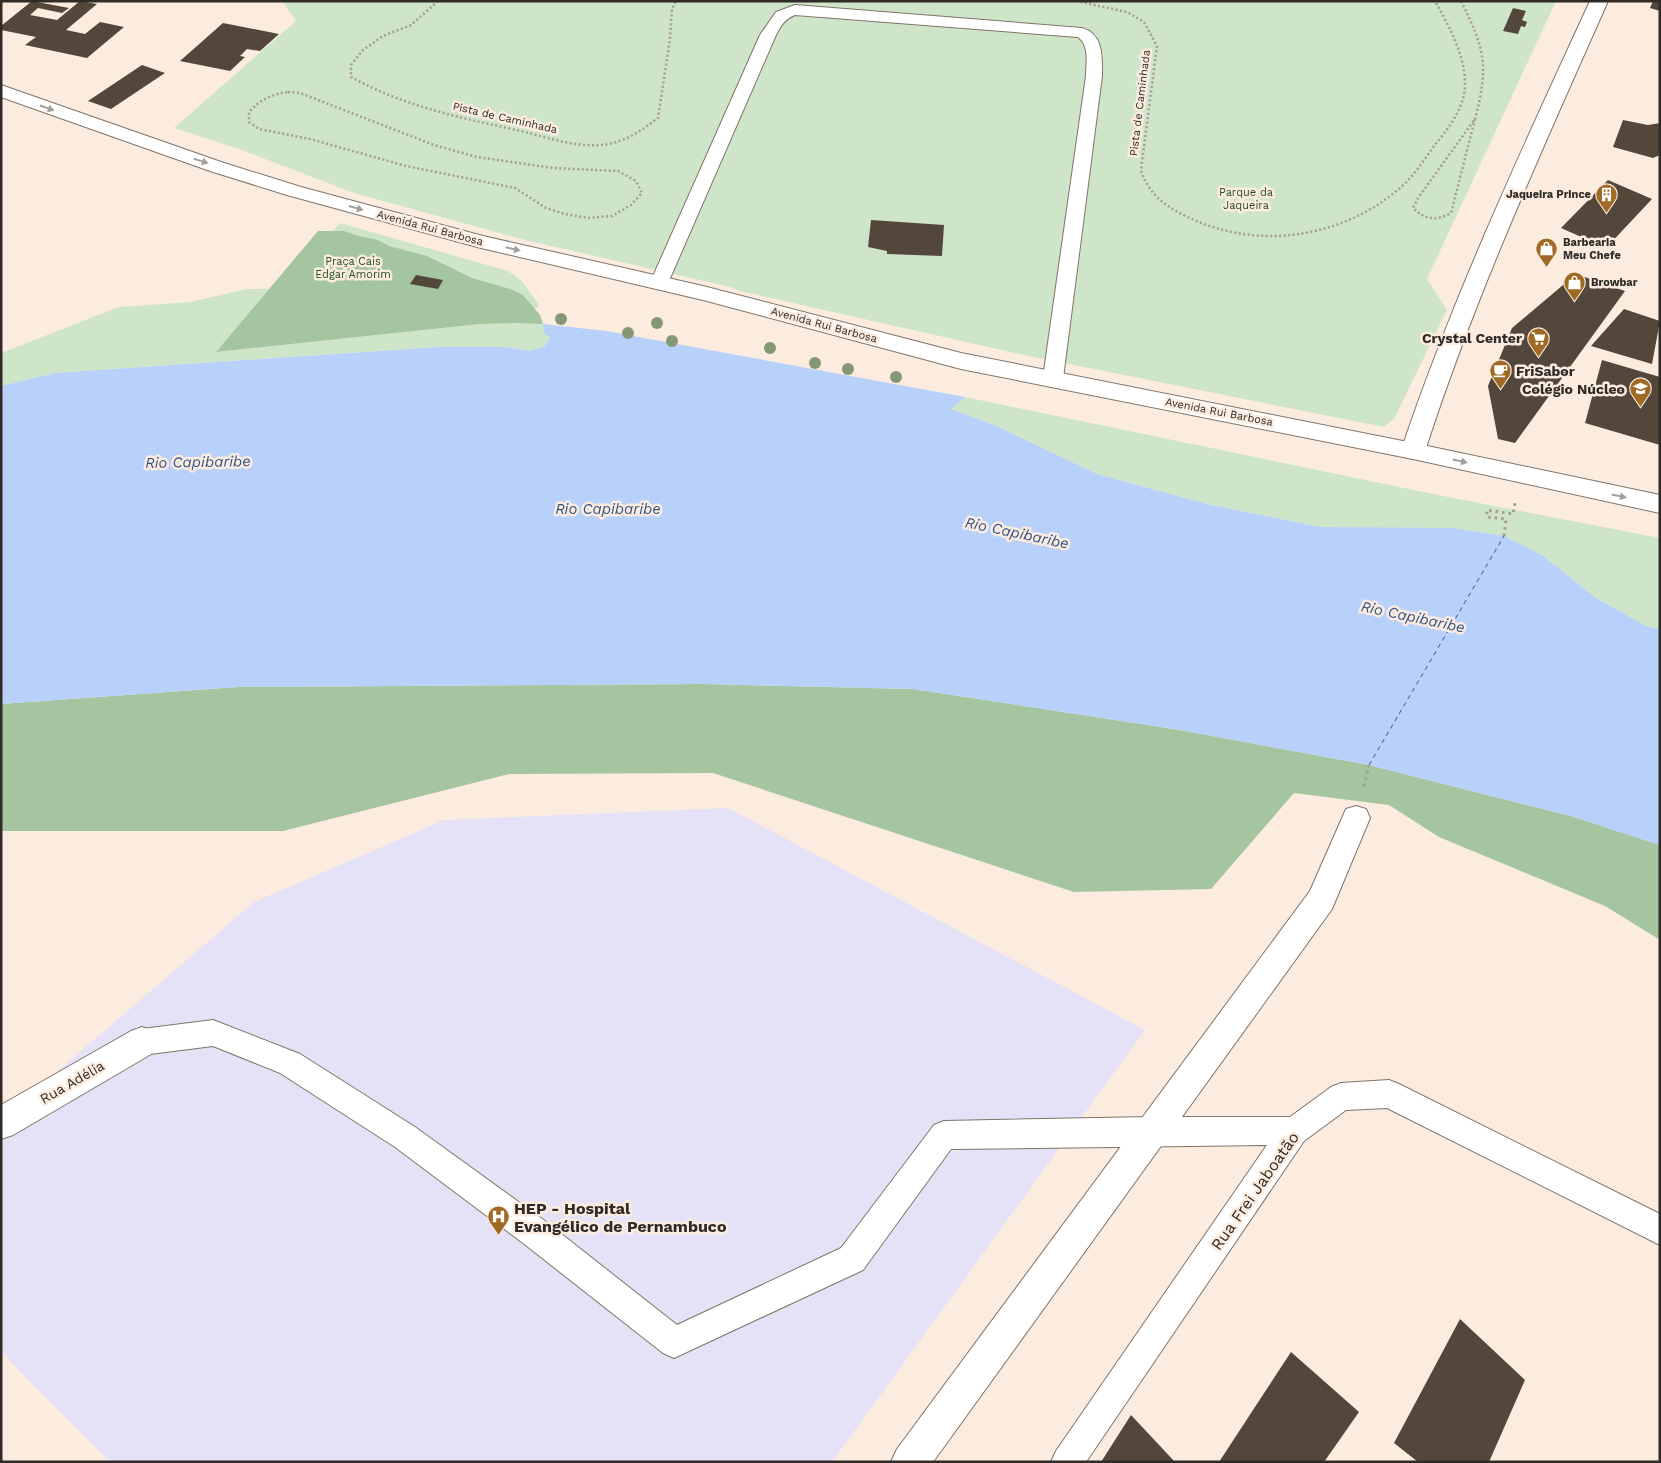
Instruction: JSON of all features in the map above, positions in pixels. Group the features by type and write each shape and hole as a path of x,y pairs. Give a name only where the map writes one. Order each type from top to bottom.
{"main road":[{"path":"1413,451 1431,392 1513,190 1599,1"},
{"name":"Avenida Rui Barbosa","path":"1,92 166,150 294,191 481,242 659,283 961,360 1413,451 1660,504"},
{"path":"910,1462 1150,1131 1321,900 1356,818"},
{"name":"Rua Adélia","path":"1,1123 142,1042"}],"lane":[{"path":"659,283 768,35 778,17 784,12 795,10 867,14 1082,32 1090,37 1093,43 1094,76 1053,378"},
{"path":"142,1042 213,1033 290,1063 405,1137 534,1232 674,1342 852,1259 944,1135 1150,1131 1294,1131"},
{"name":"Rua Frei Jaboatão","path":"1067,1462 1294,1131 1341,1097 1389,1094 1660,1230"}],"path":[{"name":"Pista de Caminhada","path":"438,1 412,25 383,36 363,50 351,65 351,77 371,90 400,102 568,142 599,145 618,142 634,136 658,118 670,39 672,9 676,1"},
{"name":"Pista de Caminhada","path":"1076,1 1127,12 1144,22 1157,46 1140,170 1144,184 1169,207 1202,224 1249,235 1269,237 1298,235 1328,227 1362,213 1383,200 1402,187 1458,114 1465,87 1462,61 1435,1"},
{"path":"1460,1 1477,33 1484,64 1482,92 1476,118 1451,214 1442,219 1431,220 1421,217 1413,208 1418,198 1476,118"},
{"path":"276,93 300,93 434,145 477,157 553,168 618,171 636,181 642,193 631,205 612,216 588,218 546,208 515,188 406,166 347,150 301,137 259,129 249,122 249,112 258,103 276,93"},
{"path":"1504,536 1506,519 1487,517 1487,510 1513,514 1512,510 1524,475"}],"shaded area":[{"name":"HEP - Hospital Evangélico de Pernambuco","path":"728,808 1145,1030 832,1462 110,1462 1,1352 1,1120 254,902 444,820"}],"green space":[{"name":"Parque da Jaqueira","path":"282,1 1556,1 1427,279 1447,310 1394,419 1384,427 1019,354 525,240 354,193 239,149 174,128 296,21"},
{"name":"Praça Cais Edgar Amorim","path":"340,223 508,271 522,281 539,305 527,318 264,307"},
{"path":"318,231 344,231 378,240 389,246 427,256 472,278 513,290 523,295 540,315 543,324 480,324 216,352"},
{"path":"246,289 269,289 217,352 480,324 543,324 544,333 550,338 545,346 530,351 506,347 438,347 55,373 1,386 1,353 119,307 191,302"},
{"path":"965,397 1438,495 1660,538 1660,629 1646,626 1596,598 1543,556 1385,529 1320,527 1207,504 1097,474 999,427 950,409"},
{"path":"703,684 913,689 1180,730 1369,765 1571,816 1660,845 1660,940 1605,906 1439,837 1389,805 1294,793 1211,889 1074,892 713,773 509,774 283,831 1,831 1,704 238,687"}],"water":[{"name":"Rio Capibaribe","path":"543,324 606,331 965,397 951,409 999,427 1097,474 1207,504 1320,527 1453,528 1504,536 1543,556 1596,598 1646,626 1660,629 1660,845 1571,816 1369,765 1180,730 913,689 703,684 238,687 1,704 1,386 55,373 438,347 506,347 530,351 545,346 550,338 544,333"}],"building":[{"path":"32,1 69,8 62,13 38,8 30,15 57,20 80,1 97,4 66,30 85,34 100,22 124,27 87,58 25,45 36,37 1,30 1,26"},
{"path":"1653,1 1660,1 1660,11 1650,8"},
{"path":"1513,8 1526,11 1522,20 1527,22 1525,27 1521,26 1518,34 1503,31"},
{"path":"223,23 279,34 260,51 247,49 240,56 245,57 230,71 180,61"},
{"path":"142,65 165,73 111,109 88,101"},
{"path":"1623,120 1648,125 1660,123 1660,155 1653,158 1613,147"},
{"name":"Jaqueira Prince","path":"1608,180 1652,199 1606,248 1561,228"},
{"path":"871,220 944,225 942,256 887,254 887,251 868,247"},
{"name":"Crystal Center","path":"1576,274 1625,291 1515,443 1498,439 1488,386 1512,328"},
{"path":"416,275 443,280 438,289 410,284"},
{"path":"1624,309 1660,321 1652,364 1591,346"},
{"path":"1602,360 1660,377 1660,445 1585,423"},
{"path":"1460,1319 1525,1380 1489,1462 1418,1462 1394,1443"},
{"path":"1291,1352 1359,1412 1324,1462 1219,1462"},
{"path":"1131,1415 1175,1462 1101,1462"}],"ferry route":[{"path":"1369,765 1504,536"}],"place":[{"name":"Jaqueira Prince","path":"1607,213"},
{"name":"Barbearia Meu Chefe","path":"1547,267"},
{"name":"Browbar","path":"1575,301"},
{"name":"Crystal Center","path":"1538,357"},
{"name":"FriSabor","path":"1500,390"},
{"name":"Colégio Núcleo","path":"1641,408"},
{"name":"HEP - Hospital Evangélico de Pernambuco","path":"498,1236"}]}
